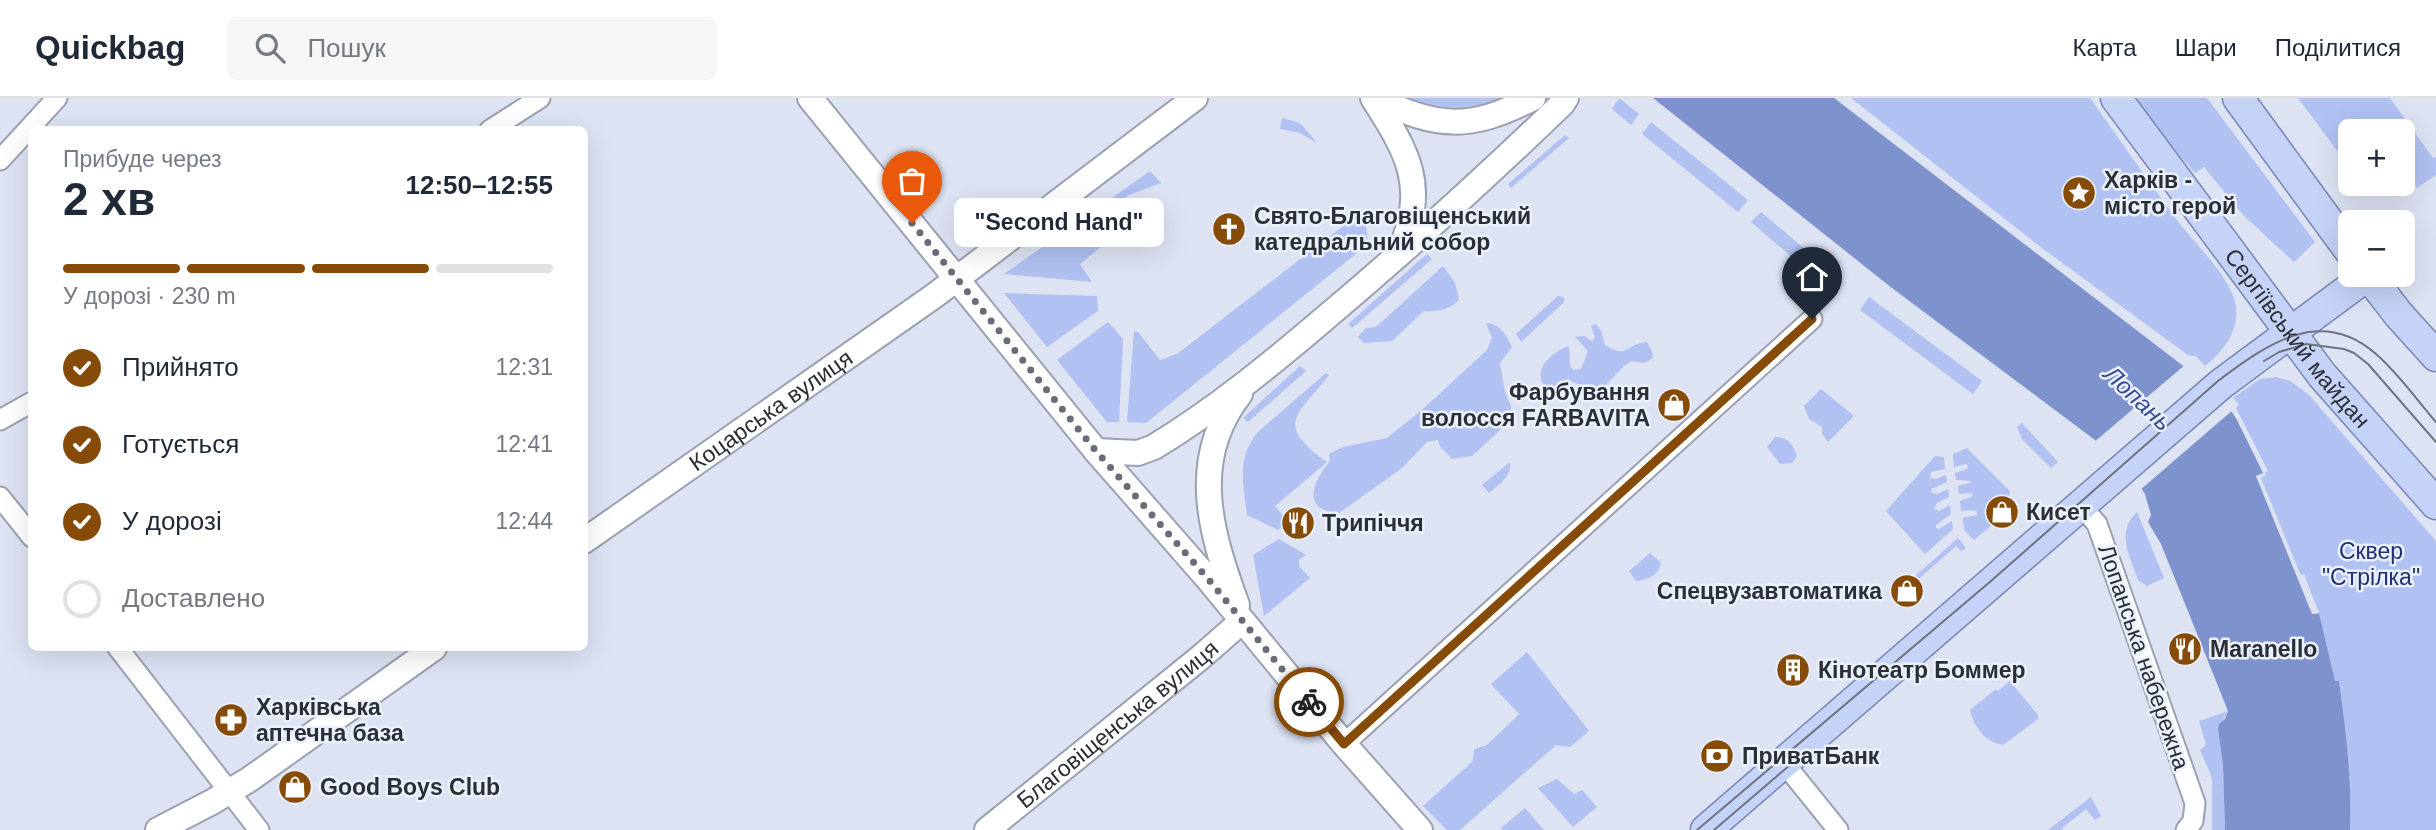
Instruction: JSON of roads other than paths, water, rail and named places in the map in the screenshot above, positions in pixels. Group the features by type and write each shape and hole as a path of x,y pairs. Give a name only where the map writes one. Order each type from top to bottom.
{"main road":[{"name":"Сергіївський майдан","path":"2116,98 2322,374 2436,504"},
{"path":"2238,98 2338,235"},
{"path":"1706,830 2221,384 2351,287"},
{"path":"2377,287 2436,356"}],"street":[{"path":"31,126 57,98"},
{"path":"497,126 540,98"},
{"path":"810,98 1096,451 1420,830"},
{"name":"Коцарська вулиця","path":"588,538 957,278 1195,98"},
{"path":"1373,98 1408,114 1435,121 1457,122 1493,117 1534,98"},
{"path":"1373,98 1406,156 1413,180 1413,217 1397,258"},
{"path":"1096,451 1138,453 1154,447 1251,380 1397,258 1497,167 1566,98"},
{"path":"0,160 28,130"},
{"path":"1344,744 1812,319"},
{"path":"1242,621 1217,550 1211,516 1209,463 1213,442 1225,413 1251,380"},
{"path":"0,420 28,404"},
{"path":"0,497 28,532"},
{"name":"Лопанська набережна","path":"2081,506 2097,524 2191,793 2191,822"},
{"name":"Благовіщенська вулиця","path":"987,830 1206,654 1242,621"},
{"path":"120,651 258,830"},
{"path":"158,830 230,791 430,651"},
{"path":"1784,762 1838,830"}],"water":[{"name":"Лопань","path":"1653,98 1834,98 2221,395 2237,420 2263,473 2256,476 2312,614 2319,613 2335,681 2339,681 2349,774 2350,830 2225,830 2223,765 2218,729 2228,711 2161,544 2148,522 2151,515 2145,494 2123,461 1892,288"}],"tram line":[{"path":"1697,830 1991,581 2218,381 2274,344 2314,332 2334,332 2355,340 2384,361 2436,422"},
{"path":"2264,361 2279,352 2306,344 2354,353 2368,364 2436,442"},
{"path":"1714,830 1790,765"}],"place":[{"name":"Харків - місто герой","path":"2079,193"},
{"name":"\"Second Hand\"","path":"912,223"},
{"name":"Свято-Благовіщенський катедральний собор","path":"1229,229"},
{"name":"Фарбування волосся FARBAVITA","path":"1674,405"},
{"name":"Кисет","path":"2002,512"},
{"name":"Трипіччя","path":"1298,523"},
{"name":"Спецвузавтоматика","path":"1907,591"},
{"name":"Maranello","path":"2185,649"},
{"name":"Кінотеатр Боммер","path":"1793,670"},
{"name":"Харківська аптечна база","path":"231,720"},
{"name":"ПриватБанк","path":"1717,756"},
{"name":"Good Boys Club","path":"295,787"}],"park label":[{"name":"Сквер \"Стрілка\"","path":"2371,564"}]}
